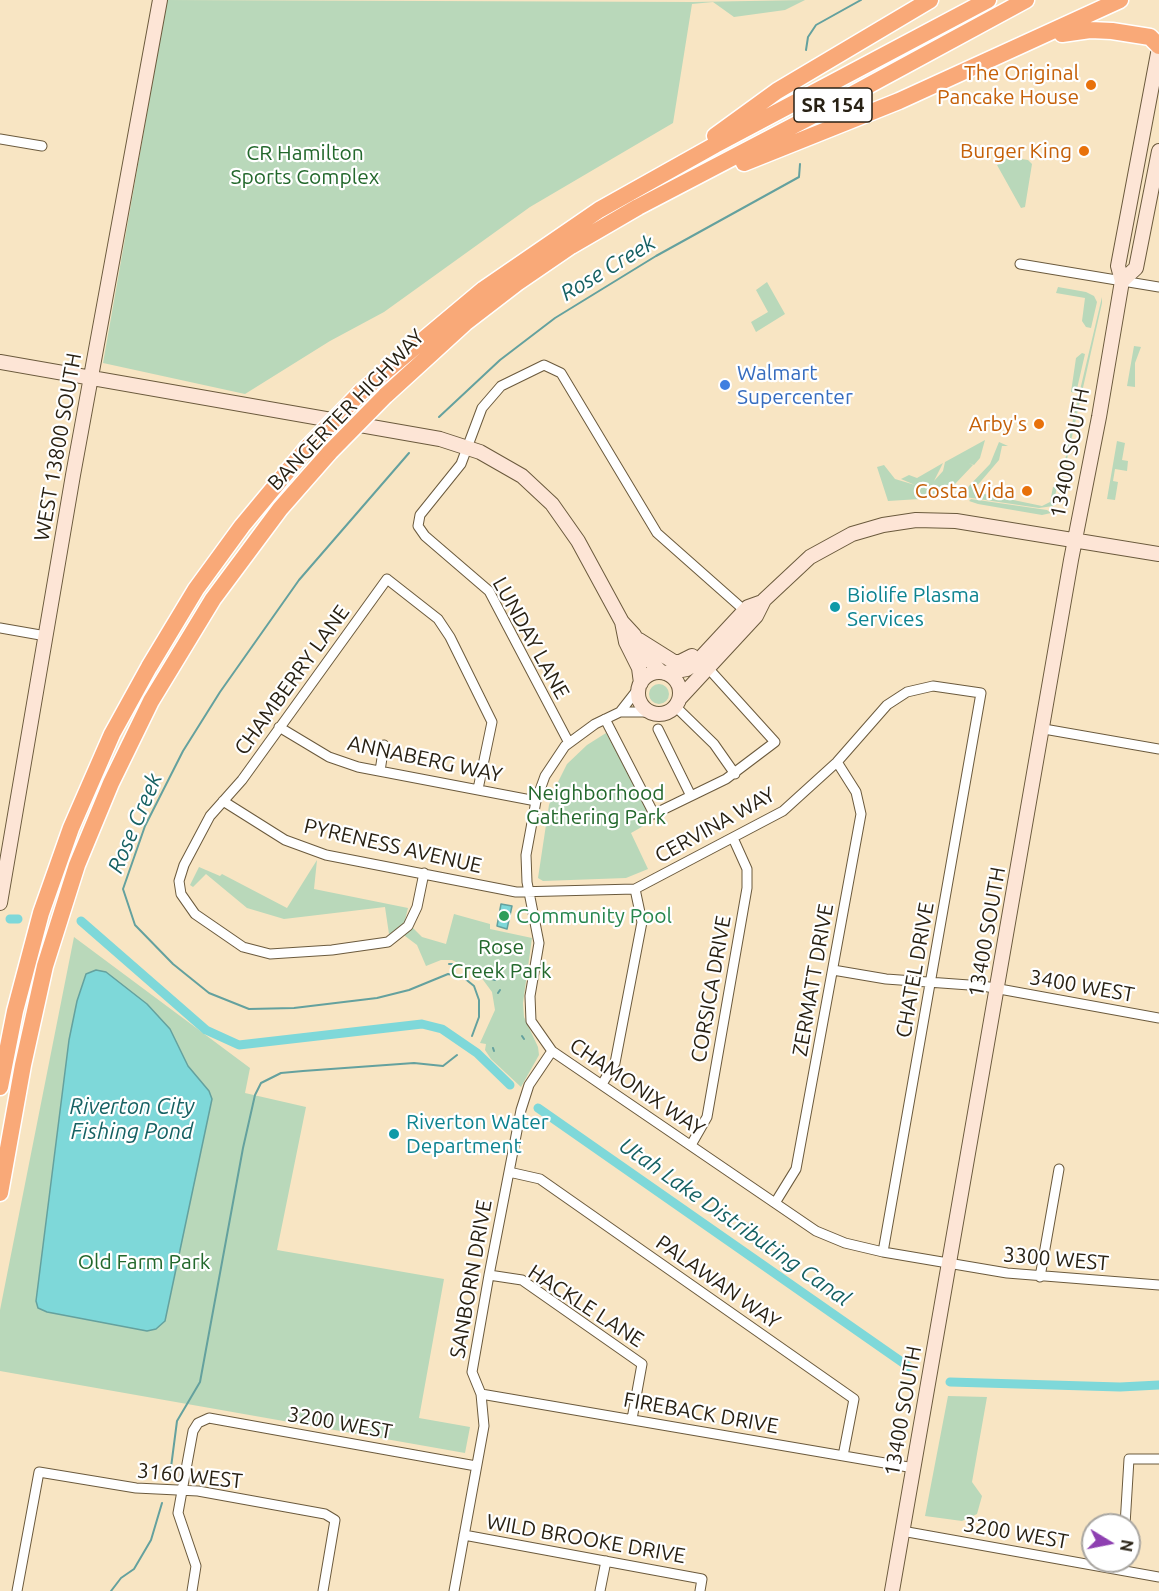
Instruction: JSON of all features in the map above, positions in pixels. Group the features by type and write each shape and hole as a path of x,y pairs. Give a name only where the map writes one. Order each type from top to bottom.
{"highway":[{"path":"671,169 760,102 930,0"},
{"name":"BANGERTER HIGHWAY","path":"0,1087 17,1000 41,913 71,828 107,745 149,667 196,589 242,526 306,449 361,392 422,339 515,265 591,216 671,169 988,0"},
{"name":"BANGERTER HIGHWAY","path":"0,1193 22,1065 45,966 77,866 111,783 151,701 202,616 257,538 330,452 440,344 500,296 562,252 638,207 796,125 1026,0"},
{"path":"638,207 899,101 1120,0"},
{"path":"1026,43 1072,32 1101,30 1150,37 1159,47"}],"street":[{"name":"WEST 13800 SOUTH","path":"0,903 160,0"},
{"name":"13400 SOUTH","path":"892,1591 1122,281 1118,266 1159,47"},
{"path":"0,139 42,146"},
{"name":"13400 SOUTH","path":"1122,281 1136,268 1159,151"},
{"path":"1020,264 1159,287"},
{"path":"0,362 440,439 468,446 515,471 552,504 578,541 622,622 648,659 676,680 678,702 714,744 735,774"},
{"path":"468,446 479,414 497,390 540,366 556,369 572,390 657,533 744,610"},
{"name":"LUNDAY LANE","path":"468,446 461,464 420,515 418,526 425,536 489,591 569,743"},
{"path":"640,686 653,673 687,669 696,663 744,610 762,602 810,557 852,534 883,525 915,520 956,520 1159,554"},
{"name":"CHAMBERRY LANE","path":"424,873 417,907 408,926 388,942 332,950 270,954 243,946 195,914 181,894 179,880 184,865 210,816 242,780 387,579 438,619 450,637 492,722 478,789"},
{"path":"622,622 626,642 639,668 638,698 648,712 662,715 678,702 756,616 762,602"},
{"path":"0,628 46,636"},
{"path":"636,639 667,660 680,662 690,658 726,628"},
{"path":"605,719 654,814 691,796 735,774 775,742 708,668"},
{"name":"CHAMONIX WAY","path":"620,712 640,686"},
{"name":"CERVINA WAY","path":"529,893 635,889 783,811 837,762 887,705 907,692 933,686 981,693"},
{"name":"CHATEL DRIVE","path":"883,1252 981,693"},
{"name":"CHAMONIX WAY","path":"648,712 620,712 605,719 569,743 545,776 536,801 526,855 529,893 539,943 530,996 531,1021 552,1051 816,1231 845,1243 951,1263"},
{"name":"ANNABERG WAY","path":"279,727 330,757 380,771 536,801"},
{"path":"658,729 691,796"},
{"path":"1044,729 1159,749"},
{"path":"380,771 384,745"},
{"name":"ZERMATT DRIVE","path":"775,1203 796,1169 861,814 856,792 837,762"},
{"name":"PYRENESS AVENUE","path":"223,801 285,840 309,850 529,893"},
{"name":"CORSICA DRIVE","path":"691,1145 707,1118 747,888 747,869 733,838"},
{"path":"602,1084 615,1063 642,922 635,889"},
{"name":"3400 WEST","path":"833,970 931,984 959,983 1159,1018"},
{"name":"SANBORN DRIVE","path":"454,1591 484,1426 481,1394 472,1372 489,1275 529,1085 552,1051"},
{"path":"1040,1277 1059,1169"},
{"name":"PALAWAN WAY","path":"509,1172 540,1179 854,1400 843,1456"},
{"name":"3300 WEST","path":"951,1263 1040,1277 1159,1285"},
{"name":"HACKLE LANE","path":"489,1275 522,1280 642,1364 632,1419"},
{"name":"FIREBACK DRIVE","path":"481,1394 914,1468"},
{"name":"3200 WEST","path":"182,1490 193,1431 198,1423 209,1418 476,1466"},
{"path":"1126,1513 1129,1459 1159,1459"},
{"name":"3160 WEST","path":"16,1591 39,1472 136,1488 182,1490 325,1514 335,1520 323,1591"},
{"path":"182,1490 179,1520 194,1552 196,1566 192,1591"},
{"name":"3200 WEST","path":"902,1531 1081,1559"},
{"name":"WILD BROOKE DRIVE","path":"464,1535 702,1579 700,1591"},
{"path":"600,1591 606,1561"},
{"name":"3200 WEST","path":"1141,1572 1159,1577"}],"green space":[{"name":"CR Hamilton Sports Complex","path":"167,0 693,2 805,0 785,10 734,17 713,2 692,4 673,123 530,207 384,312 330,341 245,394 103,363"},
{"path":"1008,157 1028,160 1032,164 1025,207 1021,208 997,165"},
{"path":"767,282 785,314 756,332 751,322 768,312 756,290"},
{"path":"1058,287 1086,292 1094,296 1097,302 1091,328 1086,327 1082,321 1085,298 1056,293"},
{"path":"1102,297 1102,303 1056,508 1072,424"},
{"path":"1134,346 1141,347 1135,363 1135,387 1127,386"},
{"path":"1082,353 1085,354 1076,393 1071,392 1076,358"},
{"path":"985,440 980,458 974,465 969,463 973,465 955,484 952,497 888,501 877,467 884,465 895,479 915,485 901,479 909,475 917,478 943,463 934,481 943,471 945,462"},
{"path":"1117,441 1125,443 1122,460 1128,461 1127,471 1115,469 1113,481 1118,482 1115,500 1107,499"},
{"path":"999,442 1008,446 1002,446 999,460 976,487 980,493 1042,506 1050,502 1053,487 1057,487 1053,506 1039,508 965,497 969,486 990,464"},
{"path":"971,499 1047,510 1051,513 1042,515 978,504 969,501"},
{"path":"659,684 666,687 669,694 666,701 659,704 652,701 649,694 652,687"},
{"name":"Neighborhood Gathering Park","path":"606,733 654,820 631,833 648,869 626,878 543,881 538,878 549,805 557,784 567,764 587,745"},
{"name":"Rose Creek Park","path":"317,860 314,889 408,908 405,920 422,937 446,944 454,914 490,924 490,929 532,938 523,1003 524,1017 538,1047 539,1055 521,1087 491,1059 485,1050 486,1044 480,1043 495,1010 492,992 478,973 452,960 441,960 426,966 417,945 397,930 389,934 385,907 284,919 247,908 206,874 193,887 190,885 199,867 220,876 222,874 287,908"},
{"name":"Old Farm Park","path":"74,937 250,1068 245,1093 306,1107 277,1250 444,1279 419,1418 470,1427 465,1453 0,1371 0,1310"},
{"path":"948,1396 987,1397 972,1482 982,1496 977,1514 962,1521 925,1516"}],"water":[{"name":"Community Pool","path":"501,904 512,906 507,929 497,926"},
{"name":"Riverton City Fishing Pond","path":"96,970 106,972 147,1004 170,1029 188,1066 209,1091 212,1099 165,1321 156,1329 147,1331 47,1312 38,1308 36,1301 69,1040 77,1001 86,974"}],"waterway":[{"name":"Rose Creek","path":"806,50 808,37 816,25 861,0"},
{"name":"Rose Creek","path":"439,417 500,360 555,318 656,256 799,177 800,164"},
{"name":"Rose Creek","path":"409,453 299,580 220,692 183,751 145,826 123,889 135,925 173,964 209,993 249,1009 294,1008 377,998 409,990 448,974 463,977 474,986 479,1000 479,1017 472,1036"},
{"name":"Utah Lake Distributing Canal","path":"10,919 18,919"},
{"name":"Utah Lake Distributing Canal","path":"81,921 206,1030 239,1045 422,1024 442,1029 477,1053 510,1085"},
{"name":"Rose Creek","path":"170,1475 177,1421 200,1382 243,1148 255,1095 261,1083 281,1073 414,1063 443,1066 457,1055"},
{"name":"Utah Lake Distributing Canal","path":"538,1108 909,1367"},
{"name":"Utah Lake Distributing Canal","path":"950,1382 1120,1387 1159,1385"},
{"name":"Rose Creek","path":"111,1591 121,1578 134,1569 151,1540 162,1503"}],"place":[{"name":"The Original Pancake House","path":"1091,85"},
{"name":"Burger King","path":"1084,151"},
{"name":"Walmart Supercenter","path":"725,385"},
{"name":"Arby's","path":"1039,424"},
{"name":"Costa Vida","path":"1027,491"},
{"name":"Biolife Plasma Services","path":"835,607"},
{"name":"Community Pool","path":"504,916"},
{"name":"Riverton Water Department","path":"394,1134"}]}
